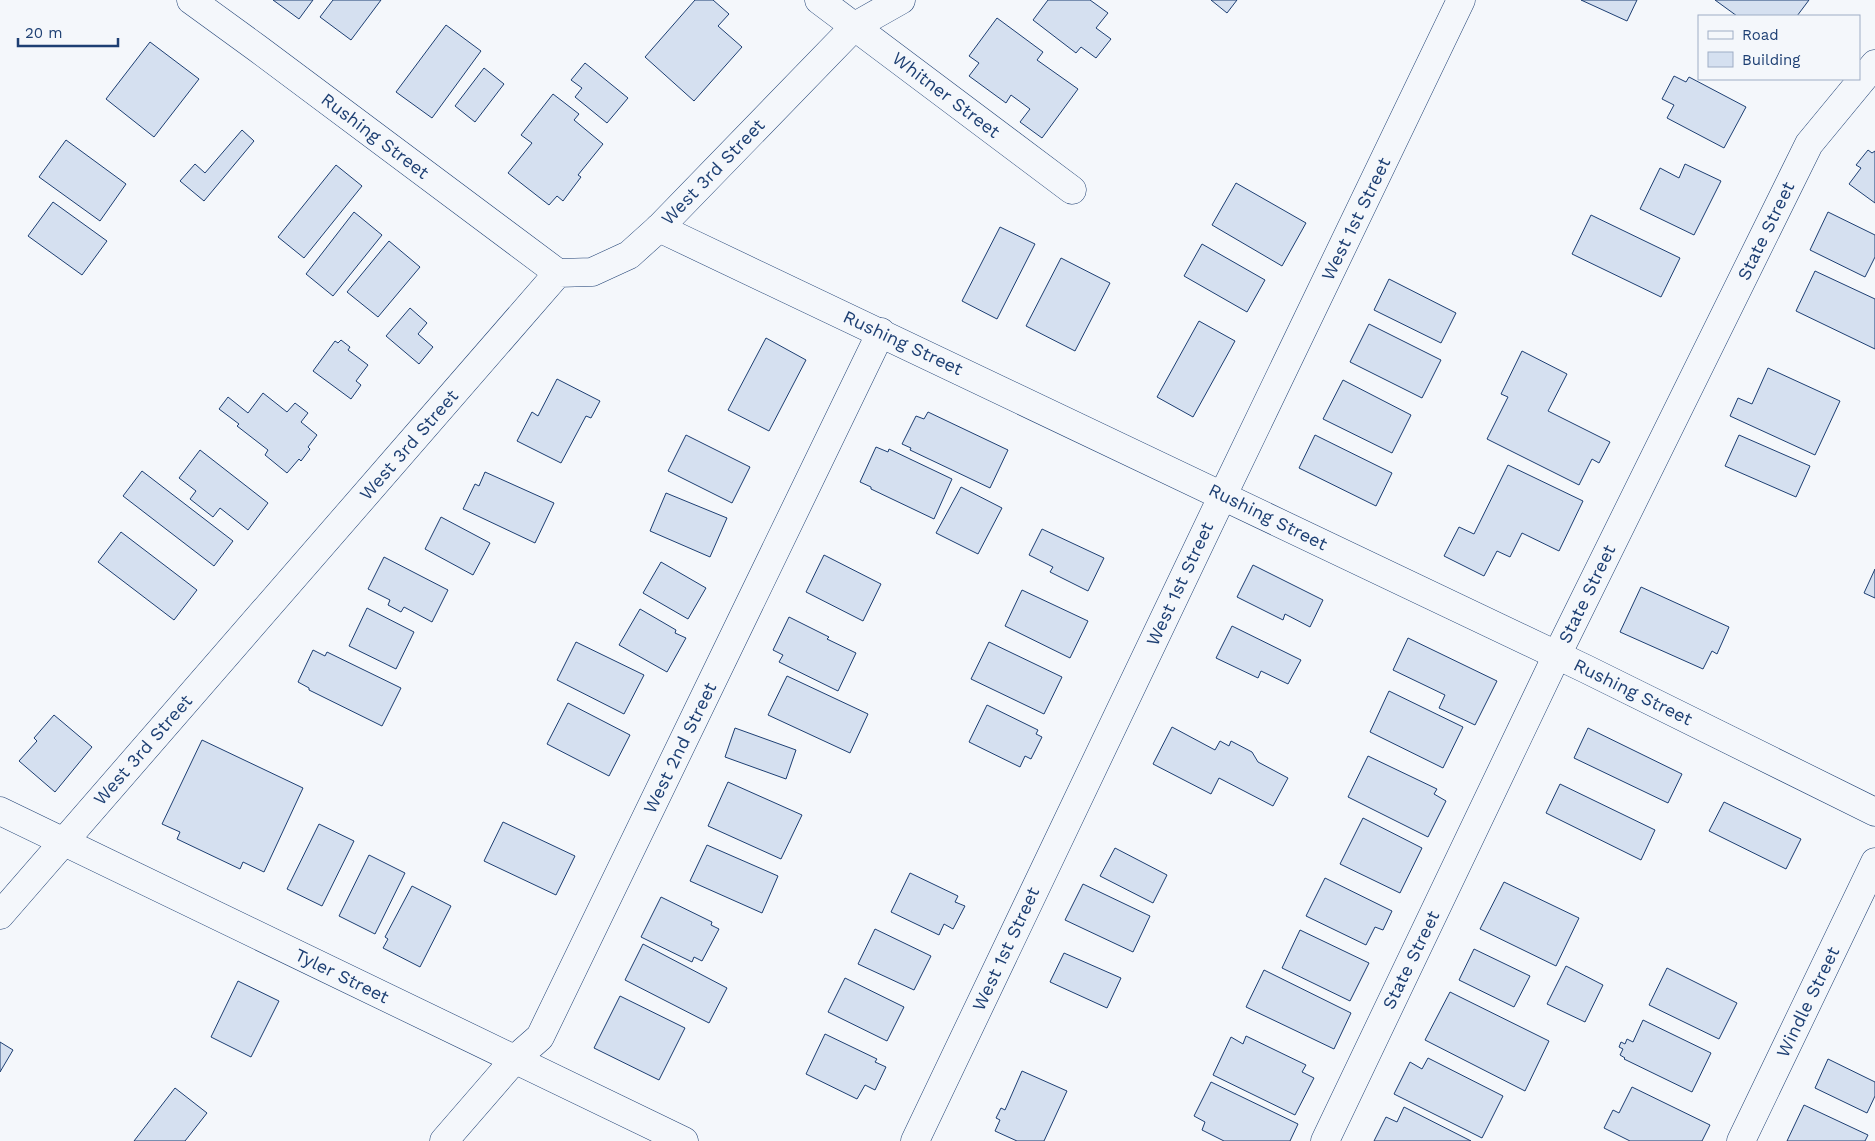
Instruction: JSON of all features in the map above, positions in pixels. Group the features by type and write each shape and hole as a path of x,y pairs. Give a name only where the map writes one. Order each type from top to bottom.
{"street":[{"name":"Rushing Street","path":"191,0 558,273"},
{"name":"Whitner Street","path":"820,0 1072,190"},
{"path":"855,26 901,0"},
{"name":"West 1st Street","path":"915,1141 1461,0"},
{"name":"West 3rd Street","path":"0,915 558,273 592,272 629,255 659,228 855,26"},
{"name":"State Street","path":"1325,1141 1557,655 1809,144 1875,64"},
{"name":"Rushing Street","path":"659,228 1557,655 1875,812"},
{"name":"West 2nd Street","path":"444,1141 515,1059 540,1037 881,332"},
{"name":"Tyler Street","path":"0,811 684,1141"},
{"name":"Windle Street","path":"1742,1141 1875,862"}],"building":[{"path":"273,0 313,0 299,19"},
{"path":"333,0 381,0 351,40 320,17"},
{"path":"695,0 713,0 729,14 718,26 742,47 694,101 645,57"},
{"path":"1048,0 1090,0 1108,13 1096,28 1111,39 1096,58 1081,47 1076,53 1033,20"},
{"path":"1211,0 1237,0 1227,13"},
{"path":"1581,0 1637,0 1627,21"},
{"path":"1715,0 1809,0 1798,15 1736,15"},
{"path":"997,18 1043,52 1037,60 1078,89 1042,138 1020,122 1030,109 1011,95 1006,103 969,76 979,63 969,56"},
{"path":"446,25 481,51 432,118 396,92"},
{"path":"150,42 199,79 154,137 106,99"},
{"path":"585,63 628,98 607,123 575,97 582,88 571,80"},
{"path":"484,68 504,84 475,122 455,106"},
{"path":"1674,76 1686,82 1689,77 1746,107 1724,148 1667,118 1674,105 1662,99"},
{"path":"553,94 579,114 574,120 603,144 578,175 581,177 563,201 557,196 549,205 508,173 532,143 521,135"},
{"path":"242,130 254,141 204,201 180,181 195,164 205,173"},
{"path":"66,140 126,184 100,221 39,177"},
{"path":"1868,150 1872,153 1875,151 1875,203 1849,184 1861,168 1856,165"},
{"path":"1685,164 1721,181 1694,235 1640,209 1660,168 1679,178"},
{"path":"336,165 362,186 304,258 278,237"},
{"path":"1236,183 1306,223 1282,266 1212,225"},
{"path":"53,202 107,241 82,275 28,236"},
{"path":"354,212 382,235 333,296 306,274"},
{"path":"1828,212 1875,235 1875,257 1865,277 1810,250"},
{"path":"1591,215 1680,258 1661,297 1572,254"},
{"path":"1000,227 1035,244 997,319 962,301"},
{"path":"389,241 420,267 378,317 347,292"},
{"path":"1202,244 1265,280 1247,312 1184,276"},
{"path":"1061,258 1110,283 1075,351 1026,326"},
{"path":"1815,271 1875,299 1875,349 1796,311"},
{"path":"1389,279 1456,313 1441,343 1374,310"},
{"path":"410,308 427,323 418,334 433,347 419,364 386,336"},
{"path":"1199,321 1235,341 1193,417 1157,397"},
{"path":"1369,324 1441,360 1422,398 1350,362"},
{"path":"766,338 806,360 769,431 728,410"},
{"path":"341,340 350,347 348,350 368,365 356,381 361,385 351,399 313,371 335,341 338,343"},
{"path":"1522,351 1567,374 1548,411 1610,442 1599,463 1592,459 1579,485 1487,439 1508,397 1501,394"},
{"path":"1768,368 1840,401 1815,455 1730,416 1738,398 1752,404"},
{"path":"557,379 600,401 591,418 586,416 561,463 517,441 532,412 538,416"},
{"path":"1343,380 1411,415 1392,453 1323,419"},
{"path":"263,393 287,412 295,403 308,413 301,422 317,435 301,461 299,459 287,473 265,455 268,450 219,409 228,397 248,413"},
{"path":"928,412 1008,450 990,488 910,450 911,448 902,444 916,416 924,419"},
{"path":"686,435 750,467 732,503 668,471"},
{"path":"1315,435 1392,473 1376,506 1299,468"},
{"path":"1739,435 1810,466 1796,497 1725,466"},
{"path":"876,447 888,452 889,449 952,479 934,519 860,482"},
{"path":"200,450 268,503 248,530 220,508 213,517 190,499 196,491 179,478"},
{"path":"1508,465 1583,501 1559,551 1522,533 1510,557 1497,551 1484,576 1444,556 1459,527 1474,534"},
{"path":"142,471 233,541 214,566 123,496"},
{"path":"485,472 554,503 535,543 463,509 475,484 479,486"},
{"path":"961,487 1002,508 978,554 936,533"},
{"path":"666,493 727,518 710,557 650,531"},
{"path":"441,517 490,543 473,575 425,549"},
{"path":"1042,529 1104,558 1088,591 1050,572 1053,567 1029,555"},
{"path":"121,532 197,590 174,620 98,562"},
{"path":"824,555 881,584 863,621 806,592"},
{"path":"384,557 448,590 432,622 404,607 401,612 388,605 390,600 368,589"},
{"path":"661,562 706,588 688,619 643,593"},
{"path":"1253,565 1323,600 1310,627 1285,614 1283,620 1237,597"},
{"path":"1875,569 1875,598 1864,593"},
{"path":"1641,587 1729,627 1717,654 1712,651 1703,669 1620,632"},
{"path":"1022,590 1088,621 1070,658 1005,626"},
{"path":"367,608 414,632 396,669 349,646"},
{"path":"640,609 676,630 675,633 686,638 667,672 619,645"},
{"path":"789,617 856,653 838,691 779,662 783,655 773,650"},
{"path":"1232,626 1301,660 1288,684 1261,671 1258,678 1216,658"},
{"path":"1408,638 1497,681 1475,725 1439,708 1445,695 1393,670"},
{"path":"576,642 644,675 624,714 557,680"},
{"path":"989,642 1062,677 1044,714 971,679"},
{"path":"313,650 325,656 327,652 401,688 382,726 309,690 309,688 298,682"},
{"path":"787,676 868,714 850,753 768,715"},
{"path":"1389,691 1463,727 1443,768 1370,732"},
{"path":"568,703 630,735 609,776 547,744"},
{"path":"987,705 1038,730 1036,734 1042,737 1031,759 1025,756 1020,767 969,742"},
{"path":"54,715 92,747 55,792 19,761 37,741 34,738"},
{"path":"1172,727 1215,750 1220,741 1229,746 1231,741 1252,752 1258,762 1288,778 1273,806 1219,778 1211,794 1153,764"},
{"path":"735,728 796,750 786,779 725,757"},
{"path":"1588,728 1682,774 1668,803 1574,758"},
{"path":"202,740 303,788 264,872 243,862 240,869 177,839 180,832 162,824"},
{"path":"1368,756 1437,789 1434,794 1446,801 1428,837 1348,797"},
{"path":"728,782 802,815 781,859 708,826"},
{"path":"1560,784 1655,830 1641,860 1546,813"},
{"path":"1724,802 1801,839 1786,869 1709,831"},
{"path":"1363,818 1422,848 1400,893 1340,864"},
{"path":"503,822 575,856 556,895 484,861"},
{"path":"319,824 354,841 322,906 287,889"},
{"path":"707,845 778,876 762,913 690,881"},
{"path":"1115,848 1167,875 1153,903 1100,876"},
{"path":"369,855 405,873 375,934 339,916"},
{"path":"910,873 958,896 955,902 965,906 953,929 944,924 939,935 891,912"},
{"path":"1325,878 1392,911 1383,930 1375,927 1366,945 1306,916"},
{"path":"1504,882 1579,918 1556,966 1480,929"},
{"path":"1083,884 1150,916 1133,952 1065,920"},
{"path":"412,886 451,906 420,967 383,948 388,939 385,937"},
{"path":"661,897 712,922 711,925 719,929 702,961 694,957 692,962 641,937"},
{"path":"875,929 931,956 914,990 858,964"},
{"path":"1300,930 1369,963 1350,1001 1282,968"},
{"path":"643,944 727,988 709,1023 625,980"},
{"path":"1474,949 1530,976 1514,1007 1459,980"},
{"path":"1064,953 1121,978 1107,1008 1050,982"},
{"path":"1566,966 1603,985 1585,1022 1547,1004"},
{"path":"1667,968 1737,1003 1719,1039 1649,1005"},
{"path":"1264,970 1351,1013 1334,1049 1246,1007"},
{"path":"845,978 904,1007 887,1041 828,1012"},
{"path":"238,981 279,1001 251,1057 211,1037"},
{"path":"1450,992 1549,1041 1525,1091 1425,1040"},
{"path":"620,996 685,1028 659,1080 594,1048"},
{"path":"1643,1020 1711,1053 1692,1092 1624,1059 1620,1055 1623,1049 1619,1047 1621,1042 1625,1044 1627,1039 1633,1042"},
{"path":"825,1034 877,1059 875,1062 886,1067 875,1090 865,1085 857,1099 806,1074"},
{"path":"1246,1036 1306,1065 1302,1072 1314,1078 1295,1115 1213,1075 1231,1037 1243,1044"},
{"path":"0,1042 13,1050 0,1072"},
{"path":"1428,1058 1503,1096 1482,1138 1394,1094 1410,1062 1422,1069"},
{"path":"1828,1059 1875,1082 1875,1096 1867,1113 1815,1088"},
{"path":"1022,1071 1067,1091 1044,1141 1017,1141 995,1131 1000,1120 996,1118 1001,1108 1005,1110"},
{"path":"1211,1082 1298,1124 1290,1141 1224,1141 1202,1130 1205,1122 1194,1116"},
{"path":"1632,1087 1710,1125 1702,1141 1630,1141 1604,1128 1613,1110 1619,1113"},
{"path":"175,1088 207,1113 185,1141 134,1141"},
{"path":"1804,1105 1868,1135 1865,1141 1787,1141"},
{"path":"1404,1107 1471,1141 1374,1141 1386,1117 1397,1122"}]}
